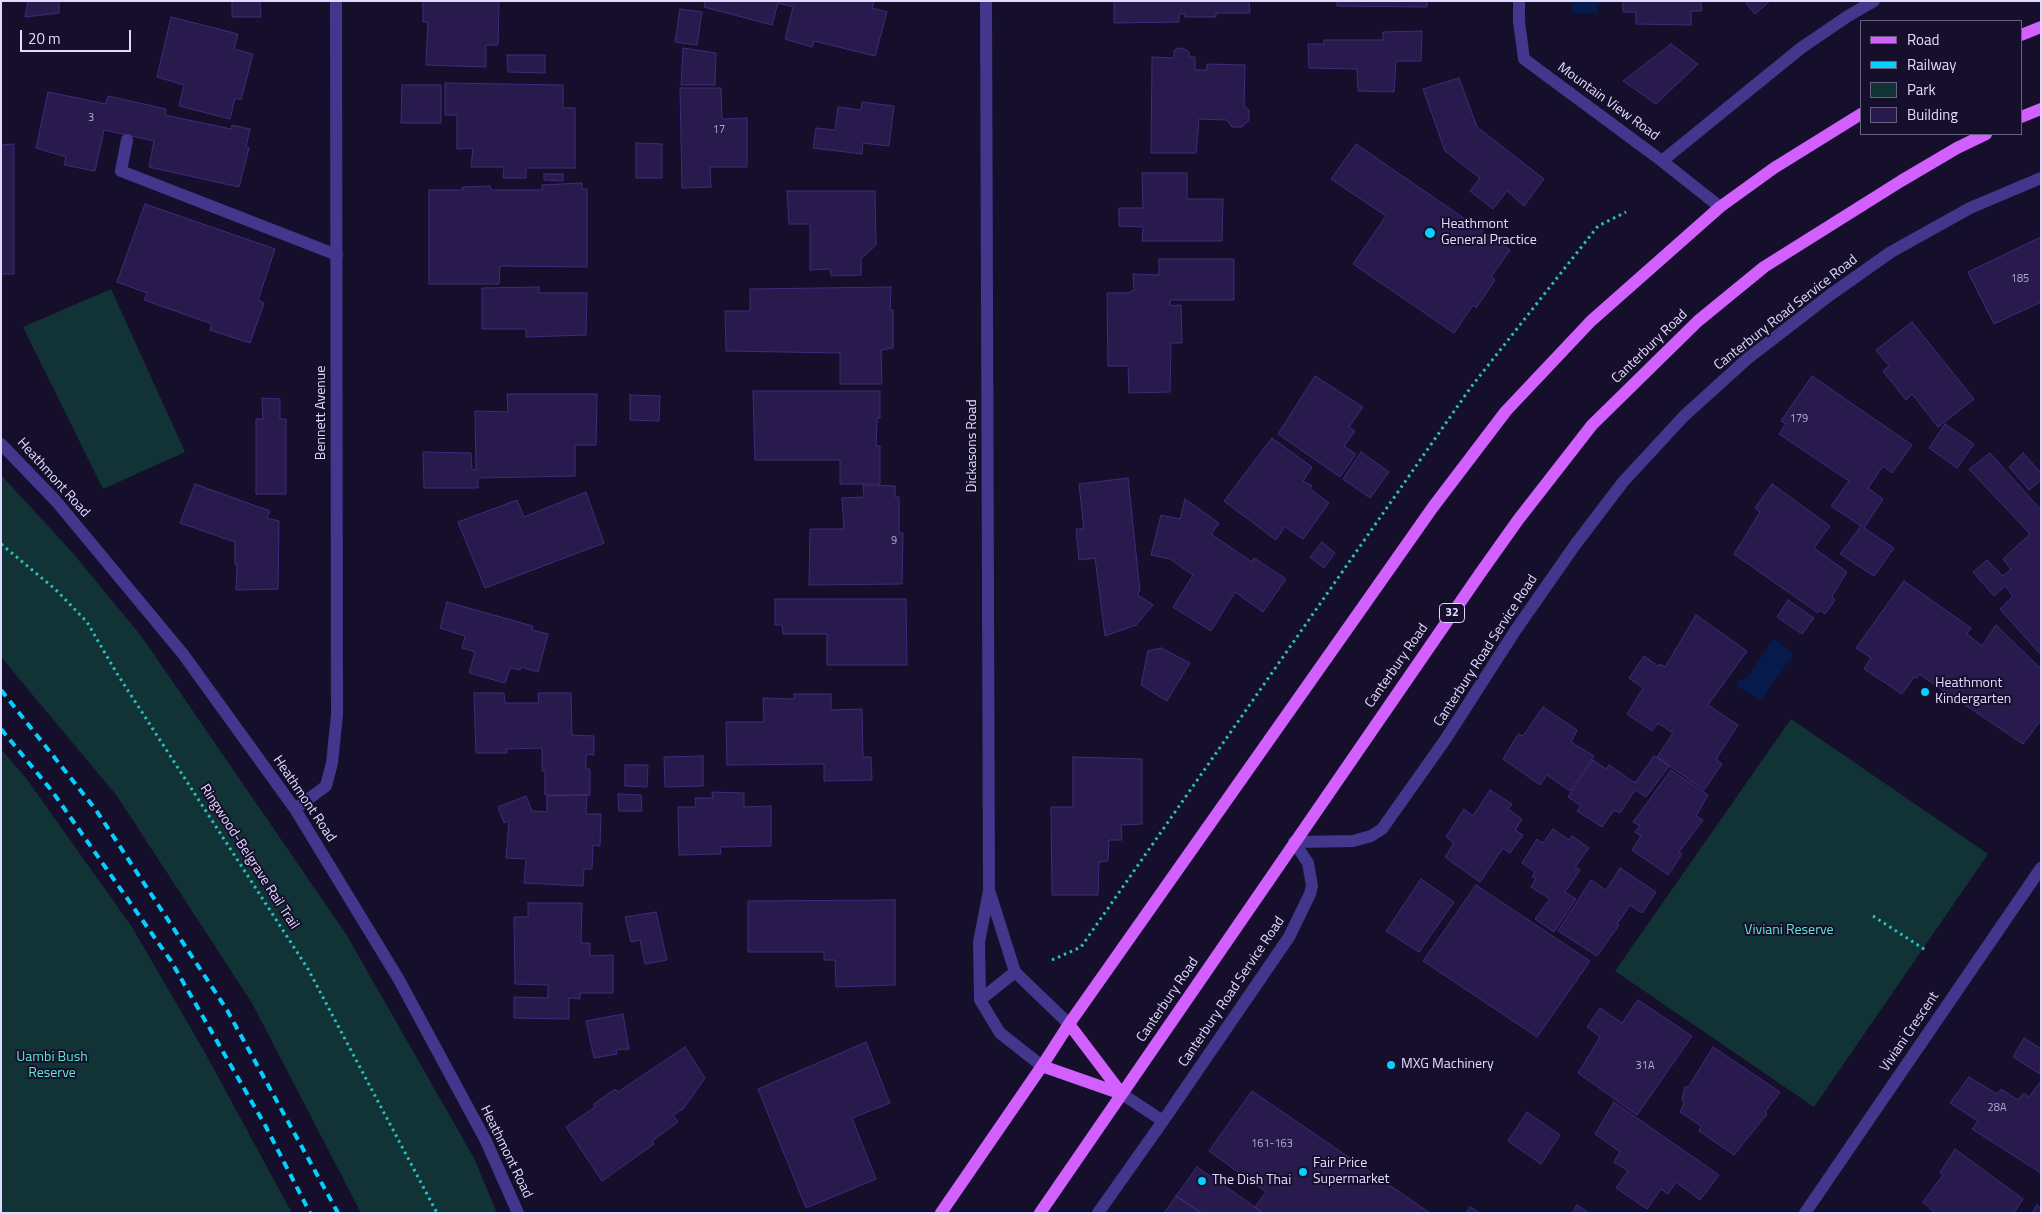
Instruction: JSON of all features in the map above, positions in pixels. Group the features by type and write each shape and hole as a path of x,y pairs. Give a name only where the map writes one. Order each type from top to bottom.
{"main road":[{"path":"2022,35 2041,27"},
{"path":"2022,118 2041,109"},
{"path":"941,1213 1069,1024 1433,507 1506,411 1591,321 1720,207 1774,168 1860,115"},
{"name":"Canterbury Road","path":"1040,1213 1484,567 1592,425 1698,321 1764,267 1909,176 1957,148 1984,135"},
{"path":"1069,1024 1122,1094"},
{"path":"1042,1066 1122,1094"}],"street":[{"name":"Bennett Avenue","path":"295,809 326,786 332,763 336,715 336,1"},
{"name":"Dickasons Road","path":"980,1000 979,942 989,891 986,1"},
{"name":"Mountain View Road","path":"1519,1 1519,22 1524,59 1662,160 1720,207"},
{"path":"1662,160 1801,48 1874,1"},
{"path":"127,140 121,171 336,255"},
{"name":"Canterbury Road Service Road","path":"1294,842 1352,842 1371,836 1382,829 1445,740 1575,545 1622,482 1684,416 1747,359 1830,295 1891,252 1970,208 2041,178"},
{"name":"Heathmont Road","path":"1,444 56,501 183,654 295,809 398,978 486,1141 518,1213"},
{"name":"Canterbury Road Service Road","path":"1098,1213 1289,937 1310,894 1312,877 1308,863 1294,842"},
{"name":"Viviani Crescent","path":"1805,1213 2041,868"},
{"name":"Dickasons Road","path":"989,891 1015,972 1069,1024"},
{"path":"1015,972 980,1000 1000,1033 1042,1066"},
{"path":"1122,1094 1163,1121"}],"path":[{"path":"1052,960 1081,946 1471,387 1598,226 1626,212"},
{"name":"Ringwood-Belgrave Rail Trail","path":"1,544 55,589 87,622 116,672 308,969 437,1213"},
{"path":"1874,916 1927,952"}],"green space":[{"path":"111,289 185,452 103,489 23,327"},
{"path":"1,475 72,552 142,637 346,934 474,1158 497,1213 361,1213 252,1003 117,796 1,657"},
{"name":"Viviani Reserve","path":"1791,719 1988,854 1814,1107 1615,971"},
{"name":"Uambi Bush Reserve","path":"1,749 26,778 132,927 204,1051 292,1213 1,1213"}],"water":[{"path":"1572,1 1604,1 1598,6 1598,13 1572,13"},
{"path":"1773,640 1776,640 1792,652 1793,655 1762,699 1759,699 1737,685 1737,681 1747,678"}],"building":[{"path":"28,1 59,1 59,13 25,17"},
{"path":"232,1 260,1 261,17 232,17"},
{"path":"423,1 499,1 498,45 486,45 486,67 426,65 428,22 423,22"},
{"path":"705,1 874,1 872,8 887,12 875,56 814,41 812,47 785,39 793,7 778,3 772,25 704,7"},
{"path":"1114,1 1249,1 1250,13 1216,13 1216,17 1185,17 1185,14 1179,14 1179,22 1114,23"},
{"path":"1337,1 1427,1 1427,7 1337,6"},
{"path":"1623,1 1701,1 1702,11 1691,11 1691,25 1636,24 1636,12 1623,12"},
{"path":"1748,1 1770,1 1755,14 1746,3"},
{"path":"680,9 702,12 697,45 675,42"},
{"path":"171,17 238,34 234,49 253,54 241,100 235,98 230,119 179,106 184,85 157,77"},
{"path":"1422,31 1421,61 1396,61 1394,92 1358,91 1357,69 1309,68 1308,44 1324,44 1324,40 1383,40 1383,32"},
{"path":"1671,44 1698,64 1656,104 1623,81"},
{"path":"683,48 716,53 715,85 681,85"},
{"path":"1178,48 1189,52 1189,57 1195,57 1195,70 1207,70 1207,64 1245,65 1244,106 1249,110 1249,120 1242,127 1232,127 1227,120 1199,119 1196,153 1151,153 1152,57 1174,58 1174,51"},
{"path":"507,55 545,55 545,73 508,72"},
{"path":"1459,78 1477,127 1544,179 1524,206 1507,191 1493,209 1470,191 1480,178 1445,151 1423,89"},
{"path":"445,83 563,85 563,108 575,108 575,168 526,168 526,178 503,178 504,167 471,167 473,148 457,149 457,115 445,115"},
{"path":"402,85 441,85 441,123 401,123"},
{"path":"680,88 721,88 722,119 747,118 747,167 710,167 711,187 682,188"},
{"path":"48,92 106,104 108,96 166,109 165,115 231,129 232,125 250,129 246,147 249,148 239,187 149,167 154,141 104,130 95,171 64,165 66,157 36,148"},
{"path":"862,102 894,106 889,146 863,143 862,154 813,148 816,128 835,130 838,107 861,110"},
{"path":"636,143 662,144 662,178 636,178"},
{"path":"14,144 14,274 1,274 1,145"},
{"name":"Heathmont General Practice","path":"1356,144 1510,250 1491,277 1495,280 1476,308 1473,305 1454,333 1353,264 1386,216 1331,179"},
{"path":"1142,173 1187,173 1187,199 1223,199 1222,241 1142,241 1143,227 1119,226 1119,208 1143,208"},
{"path":"544,174 563,174 563,181 544,180"},
{"path":"582,183 582,189 587,189 587,267 500,266 499,284 429,284 429,190 463,190 462,187 490,186 491,190 542,190 542,185"},
{"path":"787,191 875,191 876,245 861,259 861,275 831,276 830,269 810,270 810,224 789,224"},
{"path":"145,204 275,249 258,300 264,303 250,343 210,330 212,324 144,300 147,293 117,282"},
{"path":"2041,237 2041,302 1994,324 1968,272"},
{"path":"1159,259 1234,259 1234,300 1170,300 1170,306 1181,305 1182,343 1171,343 1170,392 1129,393 1128,366 1108,366 1107,293 1128,293 1134,290 1133,274 1159,275"},
{"path":"539,287 539,293 587,293 586,335 526,337 526,329 482,329 482,288"},
{"path":"891,287 890,310 893,310 893,348 881,350 882,384 840,384 840,353 726,351 725,311 750,311 750,289"},
{"path":"1912,322 1974,399 1938,427 1912,394 1906,400 1883,371 1889,366 1876,350"},
{"path":"1315,376 1363,407 1349,427 1355,431 1344,446 1356,454 1340,477 1278,434"},
{"path":"1812,376 1912,445 1892,473 1883,466 1868,488 1883,499 1864,528 1894,548 1874,576 1840,554 1861,526 1831,506 1849,481 1779,434 1786,424 1781,421"},
{"path":"753,391 880,391 880,418 877,418 876,446 880,446 880,484 840,484 840,460 755,460"},
{"path":"507,394 597,394 596,445 575,445 575,476 478,478 478,488 424,488 423,452 471,453 472,470 476,470 475,411 508,412"},
{"path":"630,395 660,396 659,421 630,420"},
{"path":"262,398 280,399 280,419 286,419 286,494 256,494 256,419 263,419"},
{"path":"1945,424 1974,444 1957,468 1929,448"},
{"path":"1272,438 1312,467 1303,481 1312,486 1310,489 1329,503 1303,539 1285,527 1276,540 1224,501"},
{"path":"1361,452 1389,472 1370,498 1343,479"},
{"path":"1990,453 2041,510 2041,655 2000,609 2013,596 2005,586 1994,596 1973,572 1987,560 2003,576 2011,569 2003,559 2030,534 1969,469"},
{"path":"2023,453 2041,473 2041,480 2029,490 2009,467"},
{"path":"1128,478 1140,591 1138,595 1153,605 1136,625 1105,636 1095,558 1079,560 1076,529 1084,529 1079,484"},
{"path":"195,484 270,511 267,518 279,521 278,589 236,590 237,564 235,564 235,542 180,523"},
{"path":"1772,484 1830,526 1814,548 1847,572 1832,596 1835,600 1825,614 1820,610 1818,613 1734,554 1760,512 1755,508"},
{"path":"863,485 895,486 895,497 899,497 899,533 903,533 902,584 809,585 810,529 844,529 842,498 864,497"},
{"path":"586,492 604,543 485,588 458,522 517,500 524,517"},
{"path":"1185,499 1219,523 1211,534 1252,562 1254,558 1286,579 1263,612 1235,592 1211,631 1173,607 1193,575 1170,559 1151,555 1161,515 1180,519"},
{"path":"1322,542 1335,553 1324,568 1310,557"},
{"path":"1904,581 1971,628 1967,634 1982,646 1996,625 2041,669 2041,720 2023,744 1919,674 1917,678 1914,677 1902,694 1864,669 1871,658 1856,648"},
{"path":"775,599 906,599 907,665 827,665 827,634 783,634 782,625 775,625"},
{"path":"1788,600 1814,618 1802,634 1777,617"},
{"path":"447,602 533,626 532,630 548,634 538,672 521,667 520,670 510,668 505,683 469,673 475,652 462,648 465,636 440,628"},
{"path":"1696,615 1747,651 1708,705 1738,725 1716,759 1722,764 1704,790 1657,757 1673,733 1658,723 1652,731 1627,714 1643,688 1629,678 1644,656 1658,666 1660,664 1665,667"},
{"path":"1161,648 1190,663 1167,701 1141,685 1148,651"},
{"path":"474,693 504,693 505,703 539,703 538,693 571,693 572,735 594,736 594,755 586,754 586,769 590,769 590,795 545,795 545,771 542,771 542,748 506,749 507,753 476,753"},
{"path":"794,694 831,694 831,710 862,709 863,757 871,757 872,780 824,781 824,764 727,765 726,722 764,722 763,698 794,699"},
{"path":"1543,707 1577,730 1571,742 1594,756 1570,791 1547,775 1540,785 1503,759 1518,734 1523,736"},
{"path":"703,756 703,786 665,787 664,757"},
{"path":"1654,756 1669,766 1646,797 1635,790 1620,813 1614,810 1602,827 1577,811 1581,806 1568,797 1593,760 1606,769 1609,765 1635,783"},
{"path":"1073,757 1142,759 1142,824 1121,825 1122,840 1109,840 1108,861 1099,862 1098,895 1052,895 1051,807 1073,807"},
{"path":"625,765 648,765 647,787 625,786"},
{"path":"1671,770 1708,795 1696,816 1703,820 1679,852 1682,854 1668,875 1632,850 1641,836 1635,832 1640,826 1633,822"},
{"path":"1490,790 1512,804 1508,809 1522,819 1515,830 1523,835 1510,853 1503,848 1480,882 1445,857 1454,843 1446,837 1464,809 1473,816"},
{"path":"712,792 744,793 744,807 771,806 771,846 720,847 721,854 679,855 678,807 696,807 695,798 713,798"},
{"path":"618,794 641,795 642,811 619,811"},
{"path":"587,795 586,814 601,814 600,846 593,845 592,869 584,869 583,886 524,883 526,859 506,858 509,821 504,823 498,807 526,796 532,811 547,812 547,796"},
{"path":"1553,829 1569,840 1572,836 1589,848 1575,867 1580,870 1565,892 1576,899 1554,932 1535,919 1550,899 1531,887 1536,878 1532,877 1535,872 1522,863 1537,839 1543,843"},
{"path":"1620,868 1656,892 1642,913 1630,905 1617,924 1619,925 1597,956 1558,931 1591,880 1606,890"},
{"path":"1421,879 1454,902 1419,952 1386,931"},
{"path":"1476,885 1590,961 1537,1037 1423,961"},
{"path":"895,900 895,985 836,987 835,960 824,960 824,952 748,952 748,901"},
{"path":"528,903 582,903 581,943 590,943 590,956 613,955 613,993 580,993 580,999 569,998 569,1019 514,1018 514,997 548,998 548,985 515,984 514,917 528,917"},
{"path":"656,912 667,960 645,964 640,940 631,942 625,917"},
{"path":"1638,1000 1692,1036 1637,1115 1578,1073 1600,1037 1587,1027 1600,1008 1622,1023"},
{"path":"623,1014 629,1049 616,1050 617,1054 594,1058 586,1021"},
{"path":"2024,1038 2041,1049 2040,1074 2013,1057"},
{"path":"866,1042 890,1103 852,1118 876,1179 806,1208 758,1089"},
{"path":"685,1047 705,1078 683,1109 673,1115 678,1122 652,1141 654,1144 602,1181 566,1127 595,1107 594,1104 615,1089 618,1092"},
{"path":"1713,1047 1780,1092 1765,1112 1767,1114 1734,1155 1699,1131 1701,1126 1680,1112 1684,1104 1682,1099 1685,1087 1689,1086"},
{"path":"1969,1077 1997,1094 2001,1089 2018,1100 2024,1093 2029,1097 2041,1081 2041,1173 1972,1129 1978,1121 1950,1103"},
{"name":"Fair Price Supermarket","path":"1252,1091 1430,1213 1263,1213 1255,1207 1266,1192 1209,1151"},
{"path":"1614,1102 1719,1175 1700,1200 1676,1182 1668,1194 1661,1189 1647,1209 1616,1188 1628,1171 1614,1162 1620,1152 1595,1134"},
{"path":"1527,1112 1560,1135 1541,1164 1508,1141"},
{"path":"1955,1149 2023,1199 2014,1213 1935,1213 1923,1202 1943,1175 1940,1173"},
{"name":"The Dish Thai","path":"1197,1167 1263,1213 1202,1213 1176,1196"},
{"path":"1176,1196 1202,1213 1164,1213"},
{"path":"1577,1205 1589,1213 1572,1213"},
{"path":"2037,1205 2041,1208 2041,1213 2032,1213"},
{"path":"1470,1207 1480,1213 1466,1213"}],"railway":[{"path":"1,690 96,810 227,1010 338,1213"},
{"path":"1,729 52,791 171,961 265,1125 310,1213"}],"place":[{"name":"Heathmont General Practice","path":"1430,233"},
{"name":"Heathmont Kindergarten","path":"1925,692"},
{"name":"MXG Machinery","path":"1391,1065"},
{"name":"Fair Price Supermarket","path":"1303,1172"},
{"name":"The Dish Thai","path":"1202,1181"}]}
